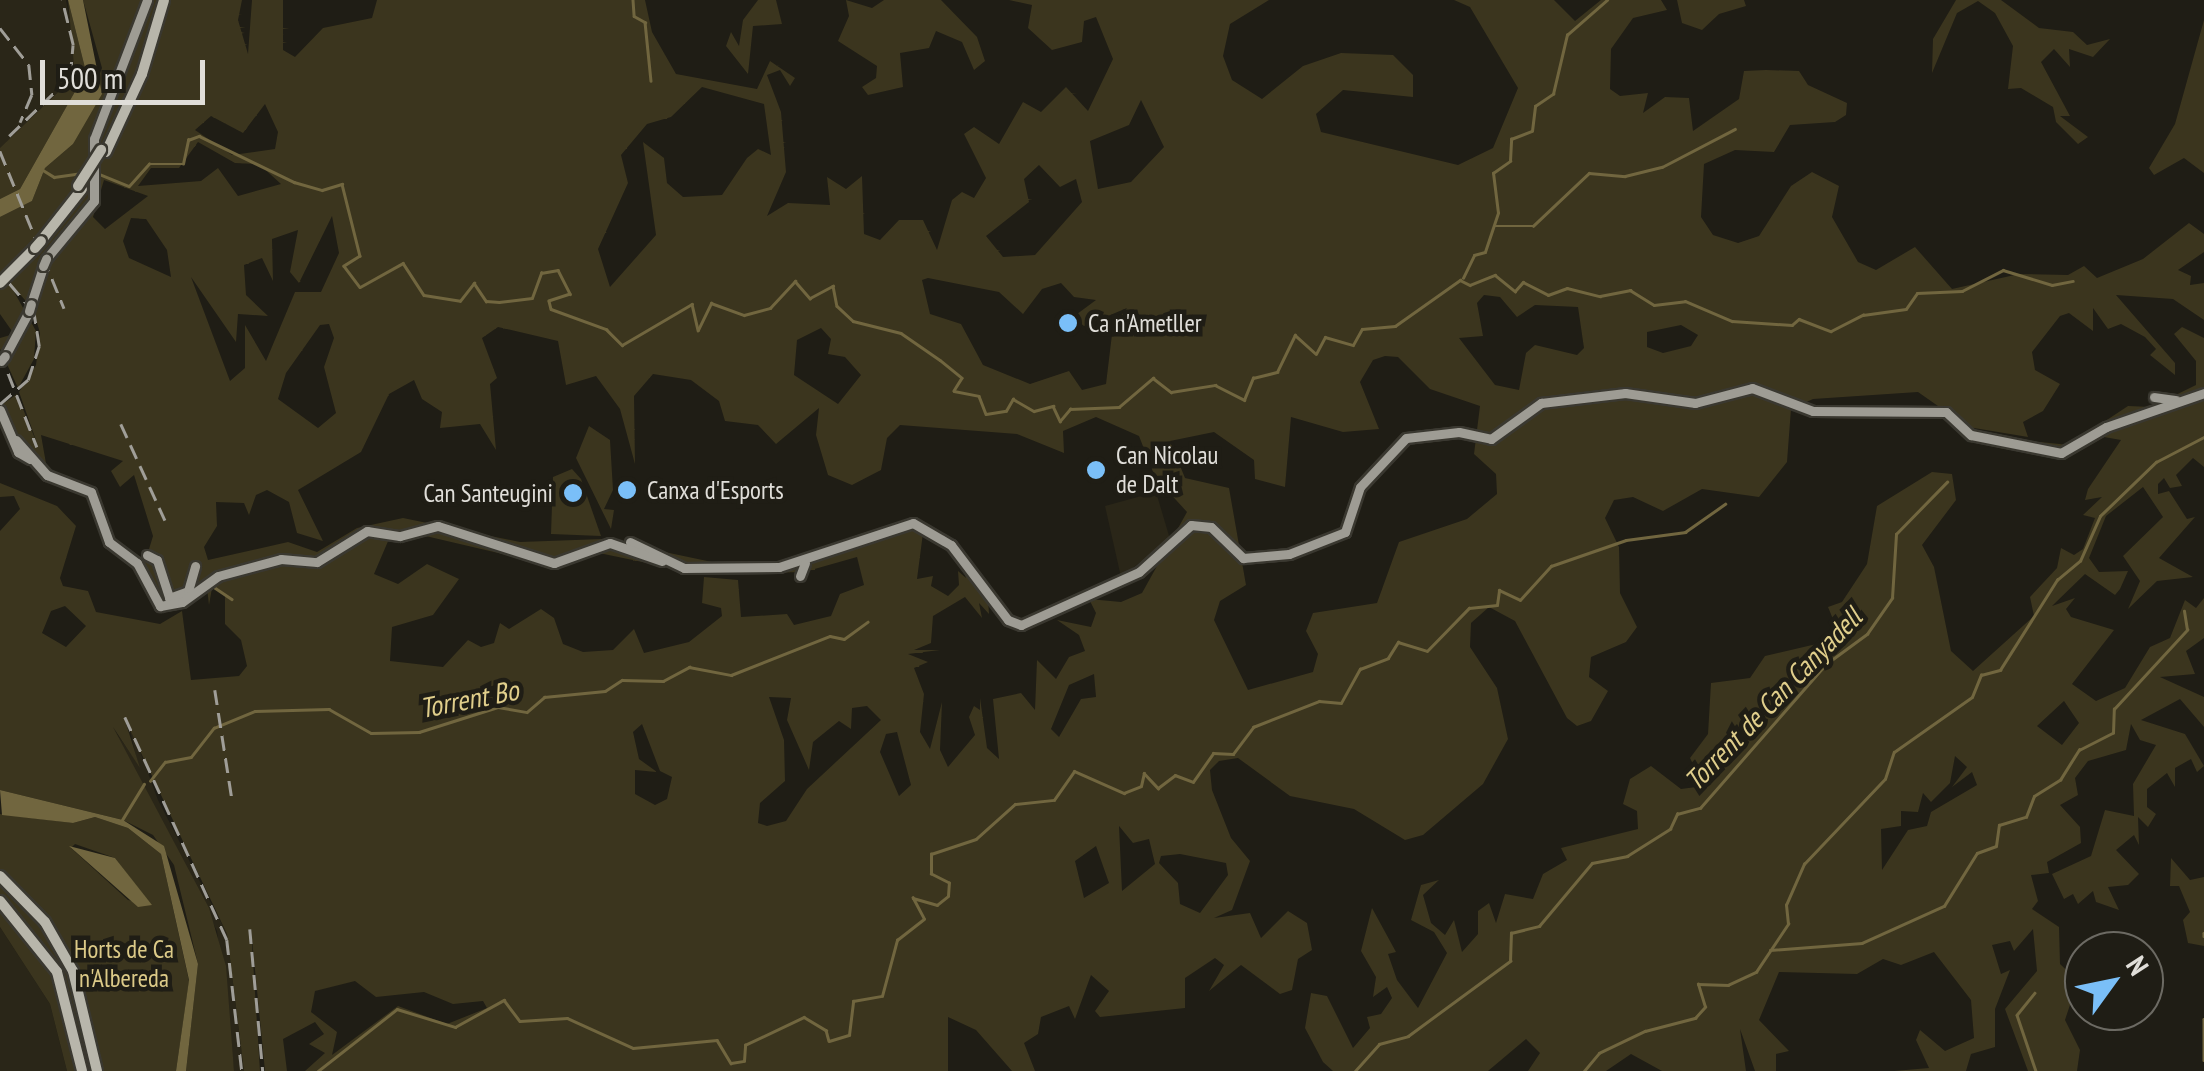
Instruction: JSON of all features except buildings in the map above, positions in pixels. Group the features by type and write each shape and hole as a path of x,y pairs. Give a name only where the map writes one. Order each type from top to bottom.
{"highway":[{"path":"0,280 37,243 103,151 138,84 161,0"},
{"path":"0,876 44,922 73,971 94,1071"},
{"path":"0,884 63,964 94,1071"},
{"path":"0,904 55,978 80,1071"}],"main road":[{"path":"2,360 30,308 44,262 94,201 94,139 147,0"},
{"path":"602,556 609,548 650,555 696,573 799,564 899,524 920,526 951,545 1008,620 1022,625 1139,572 1192,525 1211,526 1243,558 1288,554 1345,532 1360,487 1411,436 1492,439 1541,403 1620,394 1680,404 1752,388 1829,411 1937,411 1972,435 2061,453 2162,403 2204,392"},
{"path":"0,410 21,448 49,476 90,491 111,546 137,562 160,607 188,598 200,577"},
{"path":"147,555 157,560 170,598 186,594 200,577 281,558 317,562 367,530 398,536 441,526 558,562 608,543 688,566 692,557"}],"shaded area":[{"path":"0,0 66,0 78,63 66,93 1,148 2,164 0,159"},
{"path":"68,0 83,0 102,94 73,144 45,168 32,201 0,217 0,199 20,189 86,72"},
{"path":"1156,492 1170,539 1121,577 1105,506"},
{"path":"127,716 158,800 227,934 244,1071 234,1071 217,931 112,727 137,762"},
{"path":"0,790 123,820 164,846 198,964 186,1071 176,1071 189,980 161,854 128,828 95,817 73,823 2,815"},
{"path":"69,846 115,858 152,905 138,907"},
{"path":"0,927 50,1004 67,1071 0,1071"}],"green space":[{"path":"68,0 86,72 20,189 0,199 0,148 75,76"},
{"path":"83,0 242,0 238,20 248,54 252,0 283,0 283,50 295,57 323,28 372,18 377,0 645,0 652,32 676,74 757,89 770,61 795,78 790,86 780,70 767,75 781,112 786,172 767,216 788,203 830,205 827,177 846,189 862,176 864,234 880,240 899,220 923,220 937,250 952,200 962,192 974,198 986,178 964,134 974,127 999,144 1023,102 1041,112 1066,87 1088,111 1113,59 1096,17 1084,21 1082,42 1052,50 1028,28 1032,5 1009,0 1269,0 1230,24 1223,56 1232,80 1262,99 1303,66 1341,53 1393,55 1413,75 1413,97 1343,90 1316,114 1321,132 1458,165 1493,148 1518,88 1470,7 1454,0 1554,0 1575,21 1601,0 1661,0 1667,10 1633,18 1611,49 1610,89 1620,96 1648,93 1643,113 1665,97 1689,98 1693,131 1739,99 1744,71 1799,71 1808,85 1847,103 1846,115 1835,122 1790,125 1774,152 1735,150 1704,164 1701,217 1713,235 1738,243 1759,236 1791,186 1812,172 1839,186 1832,217 1858,262 1876,270 1915,247 1952,289 2019,274 2068,275 2084,266 2097,278 2143,259 2189,223 2204,234 2204,252 2178,270 2191,276 2190,285 2204,283 2204,320 2173,299 2116,295 2175,363 2175,375 2150,355 2156,349 2145,337 2121,324 2108,329 2093,308 2093,331 2069,313 2060,316 2032,352 2035,370 2060,384 2043,411 2023,422 2028,437 1968,427 1918,392 1813,399 1791,409 1787,462 1759,497 1702,489 1663,511 1633,497 1614,500 1605,518 1619,547 1620,593 1637,627 1626,642 1591,657 1589,677 1608,691 1591,721 1577,726 1567,718 1515,621 1489,607 1471,623 1470,647 1497,688 1508,739 1483,784 1423,835 1405,840 1354,809 1290,796 1238,758 1219,761 1210,770 1212,790 1231,838 1250,861 1232,910 1214,918 1250,913 1261,938 1288,911 1307,923 1312,950 1298,959 1292,990 1280,994 1241,965 1209,991 1224,965 1215,958 1185,978 1185,1008 1100,1017 1095,1011 1109,991 1091,975 1075,1019 1069,1006 1041,1017 1038,1034 1024,1043 1035,1071 1012,1071 976,1030 948,1017 948,1071 305,1071 325,1053 309,1044 324,1034 315,1022 283,1039 287,1071 265,1071 251,929 260,1071 244,1071 227,934 124,717 140,768 113,727 209,908 226,966 234,1071 186,1071 198,964 174,865 153,835 123,820 0,790 0,531 20,509 14,496 0,497 0,483 57,506 76,526 60,578 63,586 88,591 96,612 160,624 182,611 191,680 239,676 247,666 241,640 225,624 225,594 212,588 209,605 207,588 153,604 126,551 146,559 153,536 134,475 120,487 111,471 123,461 41,435 47,469 18,457 0,427 0,406 17,394 38,446 19,392 36,365 40,333 33,309 8,281 36,331 34,359 18,388 0,349 0,338 14,334 0,314 0,217 32,201 45,168 73,144 102,68","holes":["702,87 764,104 771,155 758,149 747,158 722,195 683,197 667,183 664,158 643,142 656,235 610,287 598,249 628,183 621,155 647,124 671,117","1141,100 1164,147 1131,182 1098,189 1090,141 1129,125","265,104 278,132 275,149 232,155 195,130 211,116 243,133","198,142 235,163 259,164 281,184 238,196 218,168 201,181 138,186 151,168 179,168","1039,165 1060,187 1076,179 1082,202 1035,255 1003,257 986,236 1029,202 1024,179","104,180 148,196 105,229 93,217","332,216 339,253 321,292 295,292 266,361 245,325 245,368 230,381 191,277 236,342 238,314 268,316 246,295 244,265 262,258 273,281 272,239 298,230 290,272 299,283","131,218 146,219 167,250 171,277 129,258 123,241","922,280 999,292 1023,314 1042,289 1061,283 1074,297 1096,300 1073,317 1084,326 1127,308 1113,326 1106,384 1082,390 1069,371 1030,384 983,365 961,324 930,314","1484,295 1500,297 1517,317 1535,305 1578,307 1584,348 1577,355 1535,345 1526,353 1519,390 1495,385 1459,338 1483,336 1477,303","329,324 334,338 324,367 336,413 318,428 278,399 286,373 320,325","1681,325 1698,335 1691,346 1663,353 1647,347 1647,332","498,327 558,341 566,385 596,376 620,409 635,464 634,396 653,374 691,380 719,401 725,421 758,425 776,444 819,408 816,435 828,475 852,485 881,470 887,438 900,425 1017,434 1064,453 1063,431 1096,417 1139,436 1155,477 1187,512 1142,593 1121,602 1089,599 1096,613 1091,627 1057,620 1079,635 1085,651 1069,657 1056,679 1037,660 1035,710 1021,693 993,699 999,759 987,748 980,698 980,710 974,706 969,717 975,735 948,767 940,750 942,702 930,749 920,732 924,694 914,668 928,662 908,654 940,650 914,650 931,643 933,616 965,597 982,618 979,603 989,614 988,599 961,564 966,578 958,571 959,585 948,596 931,586 933,576 917,579 923,533 906,524 790,561 712,562 603,539 520,542 403,518 357,528 317,552 288,542 208,560 204,547 217,526 216,502 244,503 249,515 256,495 267,490 289,502 297,533 323,541 298,490 361,452 389,394 414,380 422,399 442,412 440,428 480,424 496,450 490,384 497,378 482,338","821,328 831,339 828,354 845,357 861,375 838,404 794,375 797,340","1398,357 1430,389 1480,406 1474,454 1496,474 1497,494 1467,519 1399,542 1377,603 1313,613 1306,631 1318,654 1313,672 1248,690 1214,620 1220,601 1246,585 1229,488 1185,478 1170,441 1214,432 1254,460 1255,479 1285,487 1291,417 1343,432 1379,429 1360,382 1373,360","417,534 558,567 599,553 700,574 804,572 857,557 864,585 840,594 831,616 794,625 787,614 741,617 738,580 704,577 702,603 721,608 722,616 689,642 644,653 634,629 613,650 583,652 563,644 554,618 541,609 509,629 500,623 494,643 481,647 468,640 443,667 390,661 392,627 433,615 459,579 427,564 398,584 374,574 389,539","65,606 86,626 66,647 42,633 51,611","1094,674 1096,697 1081,699 1059,737 1051,729 1069,685","769,697 791,698 787,720 809,770 813,742 839,721 851,729 852,708 867,706 881,720 807,789 786,821 767,826 758,823 760,803 785,781 784,740","642,724 660,771 672,777 667,799 655,805 635,794 635,770 657,772 639,759 633,732","897,732 911,785 899,796 880,752 886,734","1119,826 1133,843 1149,839 1155,864 1122,891","1096,846 1109,883 1084,898 1075,861","1180,854 1226,863 1228,875 1200,913 1180,904 1178,883 1159,863 1161,856","355,981 376,997 424,992 453,1004 483,1001 487,1008 447,1024 398,1006 332,1055 337,1032 311,1012 315,991"]},
{"path":"758,0 776,0 782,24 753,26 748,74 726,46 731,32 739,46 743,20"},
{"path":"846,0 872,8 884,0 941,0 977,37 985,61 974,70 962,42 936,31 929,48 900,53 903,87 868,95 862,87 876,78 877,66 838,41 849,16"},
{"path":"1677,0 1744,0 1746,6 1719,14 1702,30 1682,23"},
{"path":"1956,0 2001,0 2039,28 2073,32 2087,45 2110,39 2093,57 2069,49 2070,67 2054,49 2041,62 2070,116 2060,116 2088,137 2078,144 2056,122 2053,107 2021,88 2008,89 2013,46 1995,13 1978,1 1957,13 1932,73 1933,39"},
{"path":"2204,20 2204,173 2184,158 2154,175 2149,168 2175,124"},
{"path":"2182,327 2204,338 2204,467 2193,458 2176,475 2182,486 2170,488 2164,478 2158,484 2158,494 2169,491 2187,519 2195,517 2159,558 2193,577 2157,581 2128,609 2140,581 2123,556 2163,517 2143,487 2106,516 2089,558 2099,572 2128,571 2120,589 2115,595 2085,574 2052,606 2075,598 2066,609 2071,617 2114,630 2072,684 2096,701 2125,688 2150,647 2170,638 2185,600 2196,608 2204,598 2204,638 2186,651 2195,674 2160,677 2204,697 2204,727 2180,699 2141,720 2185,734 2204,766 2197,772 2191,759 2175,768 2175,787 2167,773 2147,789 2147,807 2156,814 2148,827 2138,817 2139,845 2134,835 2116,850 2139,874 2128,885 2108,887 2119,910 2096,902 2093,891 2078,904 2073,894 2064,899 2052,874 2091,856 2105,810 2134,816 2133,784 2156,745 2140,740 2131,724 2126,750 2088,761 2075,778 2078,795 2060,805 2080,827 2081,843 2047,862 2049,873 2031,875 2038,901 2032,909 2059,927 2060,964 2064,968 2064,1031 2070,1031 2080,1050 2077,1071 2028,1071 2005,1009 2037,971 2033,929 2014,951 2010,941 1992,945 2001,974 2010,970 1995,1009 1995,1047 1971,1054 1966,1071 1894,1071 1929,1068 1916,1040 1920,1030 1945,1051 1974,1038 1971,1000 1934,952 1901,965 1883,959 1857,974 1779,972 1759,1020 1789,1051 1776,1054 1776,1071 1755,1071 1740,1029 1746,1071 1662,1071 1631,1054 1606,1071 1528,1071 1540,1053 1526,1039 1488,1071 1333,1071 1323,1062 1305,1028 1311,993 1327,996 1353,1048 1370,1028 1367,1017 1381,1014 1392,998 1387,987 1373,997 1376,977 1361,951 1372,908 1396,952 1388,954 1397,980 1418,1008 1447,953 1434,932 1411,920 1421,885 1439,880 1423,895 1431,923 1445,935 1454,920 1462,952 1478,934 1478,911 1489,903 1496,923 1505,894 1533,899 1543,874 1567,860 1561,848 1638,829 1637,811 1623,804 1630,779 1651,766 1681,789 1704,786 1690,758 1708,734 1711,683 1750,678 1765,656 1825,642 1835,624 1828,607 1842,602 1867,564 1877,506 1932,472 1952,474 1956,500 1922,545 1934,567 1951,651 1973,671 2034,616 2030,597 2057,568 2061,548 2074,555 2083,549 2095,518 2083,515 2102,497 2085,500 2088,489 2121,440 2104,437 2069,457 2042,450 2040,442 2069,445 2128,406 2151,407 2196,385 2196,361 2174,334","holes":["2064,701 2079,723 2062,745 2037,726","1955,756 1967,767 1952,787 1972,772 1977,785 1931,812 1927,826 1908,830 1882,870 1881,829 1901,826 1901,811 1918,812 1923,793 1931,802 1950,783"]},
{"path":"589,426 610,440 613,490 604,509 614,510 611,529 576,458"},
{"path":"572,469 581,479 601,536 551,534 553,477"},
{"name":"Horts de Ca n'Albereda","path":"0,814 73,823 95,817 128,828 161,854 189,981 176,1071 67,1071 50,1004 0,927","holes":["75,844 115,858 151,905 128,900 71,848"]},
{"path":"2171,858 2190,880 2204,877 2204,946 2188,943 2183,920 2190,912 2179,886 2170,886"}],"waterway":[{"path":"633,0 634,16 645,22 651,81"},
{"path":"1463,278 1474,255 1485,252 1498,213 1493,173 1510,161 1511,139 1532,131 1535,106 1553,94 1567,35 1607,0"},
{"path":"1494,226 1533,226 1589,173 1625,176 1662,167 1735,129"},
{"path":"99,174 129,186 149,164 183,164 188,140 199,136 294,182 322,190 342,184 360,256 344,266 360,287 403,263 424,295 460,301 474,283 486,301 499,302 532,298 541,273 558,270 570,294 549,301 551,309 606,329 622,345 692,304 698,330 711,303 744,315 770,308 795,281 810,298 833,286 837,306 853,321 901,333 940,360 962,378 954,391 979,396 986,414 1006,411 1013,399 1034,411 1053,406 1060,421 1070,409 1119,407 1153,378 1171,392 1215,385 1244,400 1253,378 1277,372 1295,335 1316,354 1325,337 1353,345 1362,329 1395,326 1460,280 1470,285 1495,275 1515,291 1523,282 1548,295 1567,288 1600,296 1630,290 1654,305 1685,301 1732,321 1792,325 1799,319 1831,331 1863,315 1906,309 1917,293 1962,291 2003,270 2052,285 2073,281"},
{"path":"43,170 54,177 82,173"},
{"path":"1584,1071 1599,1053 1645,1031 1695,1018 1705,1007 1698,984 1728,985 1756,972 1788,924 1786,905 1804,864 1885,779 1894,752 1972,697 1981,675 2000,670 2057,580 2080,561 2100,516 2156,462 2204,437"},
{"name":"Torrent de Can Canyadell","path":"1355,1071 1379,1044 1408,1036 1510,961 1511,933 1539,926 1592,863 1627,856 1670,829 1677,814 1700,808 1826,664 1867,634 1892,598 1896,534 1947,482"},
{"path":"318,1071 397,1009 455,1027 504,1000 520,1021 567,1018 633,1048 717,1040 731,1063 744,1061 745,1045 804,1017 826,1030 829,1041 849,1035 853,1001 882,996 897,940 924,919 913,898 937,905 948,896 949,883 931,874 931,854 976,839 1015,804 1054,800 1074,771 1124,793 1141,786 1144,773 1158,788 1175,775 1193,782 1213,753 1233,754 1253,727 1319,701 1341,703 1360,669 1388,658 1398,642 1427,651 1469,608 1497,605 1499,590 1520,600 1551,566 1626,540 1685,532 1725,504"},
{"path":"211,585 232,599"},
{"path":"1770,950 1862,943 1944,906 1977,853 1996,846 1999,825 2026,817 2034,796 2060,780 2079,750 2113,733 2114,709 2187,630 2184,611"},
{"name":"Torrent Bo","path":"150,781 165,762 191,757 214,728 255,711 329,709 371,733 419,732 498,707 527,712 544,697 605,691 622,680 663,681 689,667 731,675 830,636 844,639 867,622"},
{"name":"Torrent Bo","path":"122,820 144,784"},
{"path":"2035,993 2017,1015 2036,1071"},
{"path":"2204,1019 2204,1060"}],"railway":[{"path":"9,136 70,77 73,45 62,0"},
{"path":"0,28 29,65 32,95 20,123"},
{"path":"0,151 64,308"},
{"path":"0,404 28,380 39,346 34,313 7,281"},
{"path":"0,352 37,447"},
{"path":"121,424 165,520"},
{"path":"215,690 232,799"},
{"path":"125,717 227,940 242,1071"},
{"path":"250,929 263,1071"}],"place":[{"name":"Ca n'Ametller","path":"1068,323"},
{"name":"Can Nicolau de Dalt","path":"1096,470"},
{"name":"Canxa d'Esports","path":"627,490"},
{"name":"Can Santeugini","path":"573,493"}]}
